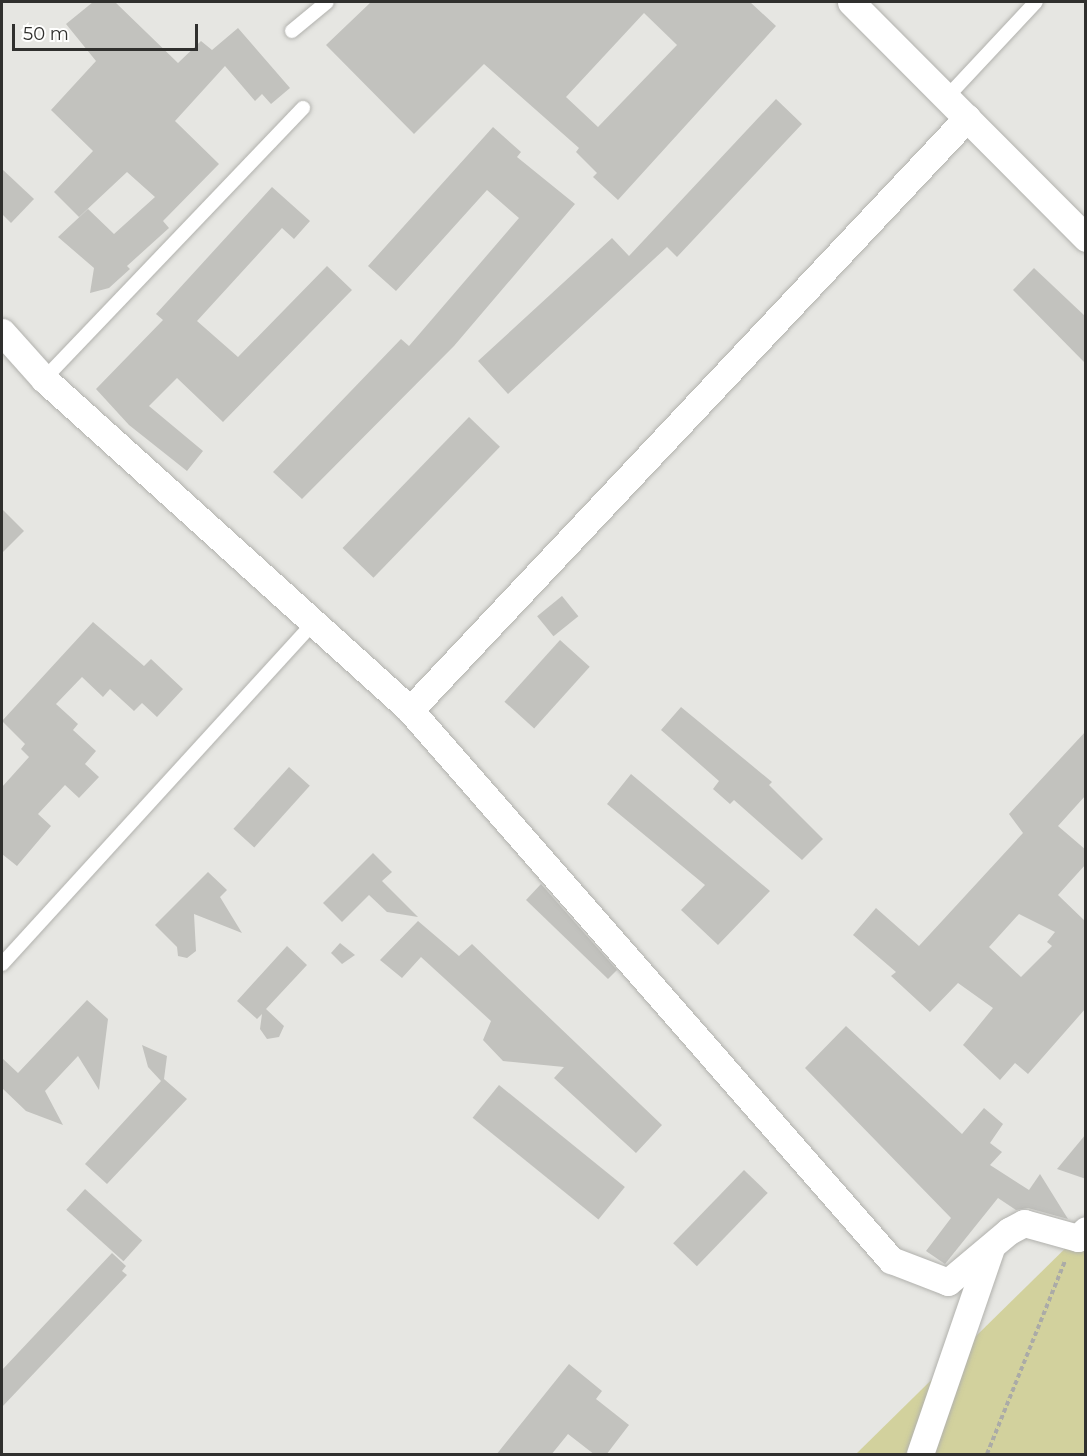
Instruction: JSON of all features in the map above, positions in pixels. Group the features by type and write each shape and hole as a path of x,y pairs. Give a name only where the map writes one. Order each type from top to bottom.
{"street":[{"path":"850,2 1086,238"},
{"path":"410,710 967,118"},
{"path":"2,332 44,379 410,710 891,1260 948,1282 1024,1223 1082,1234"},
{"path":"920,1455 991,1248"}],"lane":[{"path":"292,31 327,2"},
{"path":"947,97 1036,2"},
{"path":"44,379 303,108"},
{"path":"2,964 313,624"}],"path":[{"path":"987,1455 1056,1276 1082,1234"}],"shaded area":[{"path":"1085,1229 1085,1454 856,1454"}],"building":[{"path":"93,2 115,2 178,63 201,41 212,50 238,28 290,88 271,104 262,94 255,101 225,66 175,121 219,164 163,221 169,228 127,266 130,269 109,288 90,293 94,268 58,237 88,209 114,234 155,197 127,172 79,217 54,192 93,151 51,110 96,61 66,24"},
{"path":"371,2 750,2 776,26 618,200 593,177 597,173 576,152 579,148 484,64 414,134 326,45","holes":["644,13 677,45 598,127 566,97"]},
{"path":"776,99 802,124 677,257 667,247 508,394 478,361 612,238 629,256"},
{"path":"493,127 521,152 517,157 575,204 454,346 302,499 273,472 401,339 409,346 519,218 487,190 396,291 368,266"},
{"path":"2,169 34,199 11,223 2,214"},
{"path":"272,187 310,221 294,239 282,228 197,321 238,357 327,266 352,290 223,422 177,378 149,406 203,451 187,471 129,425 96,389 163,320 156,314"},
{"path":"1034,268 1086,317 1086,364 1013,290"},
{"path":"469,417 500,447 374,578 343,548"},
{"path":"2,509 24,531 2,553"},
{"path":"562,596 578,616 553,636 537,616"},
{"path":"93,622 144,666 151,659 183,689 157,717 142,703 134,711 110,689 103,697 82,677 56,704 78,724 73,730 96,751 85,764 99,777 79,798 65,785 38,814 51,826 17,866 2,854 2,787 29,757 21,749 25,744 2,721"},
{"path":"560,640 590,667 534,728 504,702"},
{"path":"681,707 772,782 769,785 823,839 802,860 734,800 730,804 713,789 719,781 661,730"},
{"path":"1086,731 1086,795 1058,826 1086,850 1086,864 1058,895 1086,922 1086,1008 1028,1074 1015,1063 1000,1080 963,1045 993,1008 958,983 930,1012 891,976 896,972 853,935 876,908 919,946 1023,833 1009,814","holes":["1019,914 1055,932 1047,942 1052,946 1021,977 989,947"]},
{"path":"289,767 310,786 254,847 233,829"},
{"path":"631,774 770,891 718,945 681,910 705,885 607,804"},
{"path":"373,853 392,872 382,881 418,917 387,912 369,895 342,922 323,903"},
{"path":"208,872 227,890 220,897 242,933 194,914 196,951 187,958 178,956 177,947 155,925"},
{"path":"541,884 617,970 608,979 526,900"},
{"path":"418,921 459,956 472,944 662,1125 636,1153 554,1078 564,1067 503,1061 483,1040 491,1021 421,957 402,978 380,960"},
{"path":"340,943 355,955 342,964 331,953"},
{"path":"287,946 307,965 266,1009 284,1026 279,1037 267,1039 260,1029 262,1014 257,1019 237,1001"},
{"path":"87,1000 108,1019 99,1090 78,1056 45,1091 63,1125 26,1111 2,1088 2,1058 18,1073"},
{"path":"846,1026 962,1134 984,1108 1003,1124 990,1143 1002,1152 990,1165 1029,1190 1040,1174 1068,1219 1028,1208 1016,1210 998,1198 945,1264 926,1251 951,1218 805,1068"},
{"path":"142,1045 167,1056 164,1079 187,1099 107,1184 85,1164 161,1081 148,1067"},
{"path":"499,1085 625,1187 598,1220 473,1118"},
{"path":"1086,1134 1086,1179 1057,1169"},
{"path":"744,1170 768,1193 697,1266 673,1243"},
{"path":"85,1189 142,1241 123,1261 66,1210"},
{"path":"112,1253 126,1266 122,1271 127,1275 2,1407 2,1370"},
{"path":"569,1364 602,1391 596,1399 629,1425 606,1455 595,1455 568,1434 551,1455 496,1455"}]}
